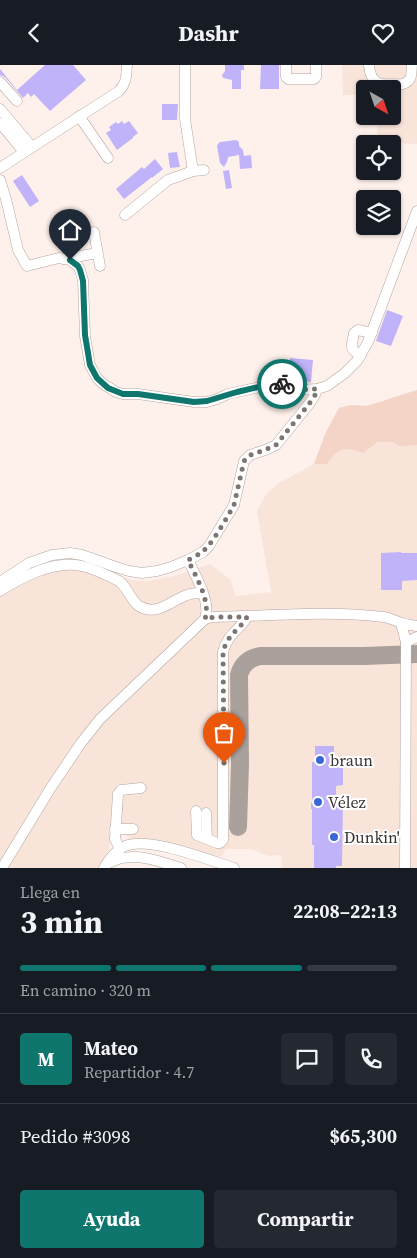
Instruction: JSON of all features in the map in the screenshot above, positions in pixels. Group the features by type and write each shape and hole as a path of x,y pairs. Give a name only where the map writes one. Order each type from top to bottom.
{"street":[{"path":"0,168 118,91 124,85 127,65"},
{"path":"185,65 186,119 194,171"},
{"path":"286,65 286,77 288,79 314,79 316,77 316,65"},
{"path":"369,65 373,81 379,84 403,84 407,83 411,77 412,65"},
{"path":"1,85 16,101"},
{"path":"0,109 28,150"},
{"path":"79,116 108,158"},
{"path":"0,123 28,150"},
{"path":"125,215 168,180 194,171 204,170"},
{"path":"0,180 3,201 18,250 27,266 59,258 70,260 80,270 83,281 85,335 90,365 97,378 108,388 123,394 138,394 194,402 216,399 228,394 278,383 285,384 296,390 317,389 327,386 345,373 361,355 368,342 417,211"},
{"path":"94,232 100,266"},
{"path":"64,259 97,253"},
{"path":"361,355 354,352 352,348 354,333 358,331 372,333"},
{"path":"0,582 29,563 52,555 70,553 82,555 129,571 142,573 164,569 203,552 209,546 234,505 244,461 250,455 276,445 309,404 317,389"},
{"path":"2,868 50,789 81,743 100,719 205,619 207,606 188,560"},
{"path":"0,591 9,585 46,569 70,565 84,566 119,581 124,585 137,605 149,609 160,609 186,595 202,593"},
{"path":"205,619 292,614 350,615 392,618 401,623 417,626"},
{"path":"201,812 207,839 220,843 224,838 223,652 230,636 247,617"},
{"path":"401,623 406,642 405,868"},
{"path":"406,642 417,637"},
{"path":"120,849 115,839 118,793 121,789 141,788"},
{"path":"115,829 133,829"},
{"path":"105,866 120,849 136,844 164,847 234,868"},
{"path":"105,866 121,858 131,857 146,858 181,868"}],"shaded area":[{"path":"342,65 417,65 417,144 401,143 401,135 381,135 377,133 377,125 401,125 401,80 356,80 356,95 343,95"},
{"path":"417,390 417,868 282,868 281,855 268,856 251,849 226,849 221,857 185,846 149,840 130,840 126,835 111,834 109,849 98,868 0,868 0,587 48,565 82,557 88,564 131,580 143,581 175,576 210,564 230,579 236,596 271,592 257,511 267,493 279,483 314,464 326,432 339,408 351,405 367,406"},
{"path":"417,390 417,445 400,446 392,442 378,442 363,453 351,449 342,449 327,464 314,464 326,432 339,408 351,405 367,406"}],"building":[{"path":"45,65 73,65 86,80 50,111 34,94 31,97 28,93 23,98 5,77 0,75 0,69 17,90"},
{"path":"225,65 244,65 244,70 241,70 241,89 232,89 232,80 223,78"},
{"path":"261,65 279,65 279,89 260,89"},
{"path":"162,104 178,104 177,120 162,120"},
{"path":"122,121 124,124 129,121 138,133 117,150 106,133 111,130 109,127 116,122 118,124"},
{"path":"236,140 243,150 244,156 251,155 252,168 240,169 239,155 228,157 224,167 220,163 218,144 220,142"},
{"path":"177,152 180,167 170,168 168,153"},
{"path":"155,159 163,169 124,199 116,189 142,167 144,169"},
{"path":"229,170 232,188 226,189 223,171"},
{"path":"22,175 39,201 30,207 13,181"},
{"path":"387,310 403,316 391,346 376,341"},
{"path":"290,358 313,360 311,382 288,378"},
{"path":"381,553 417,553 417,580 402,581 402,590 381,590"},
{"path":"315,746 334,746 334,761 343,761 343,785 336,786 336,801 343,801 342,866 336,866 336,868 314,868 311,803 312,762 315,762"}],"taxiway":[{"path":"238,827 240,764 239,675 246,662 260,656 417,654"}],"way so far":[{"path":"224,763 223,652 230,636 247,617 214,617 205,619 207,612 206,602 188,560 203,552 209,546 234,505 244,461 250,455 276,445 309,404 317,389 296,390 282,384"}],"place":[{"name":"braun","path":"320,760"},
{"name":"Vélez","path":"318,802"},
{"name":"Dunkin'","path":"334,837"}],"route":[{"path":"70,260 78,266 83,281 85,335 90,365 97,378 108,388 123,394 138,394 194,402 216,399 228,394 271,384 282,384"}]}
